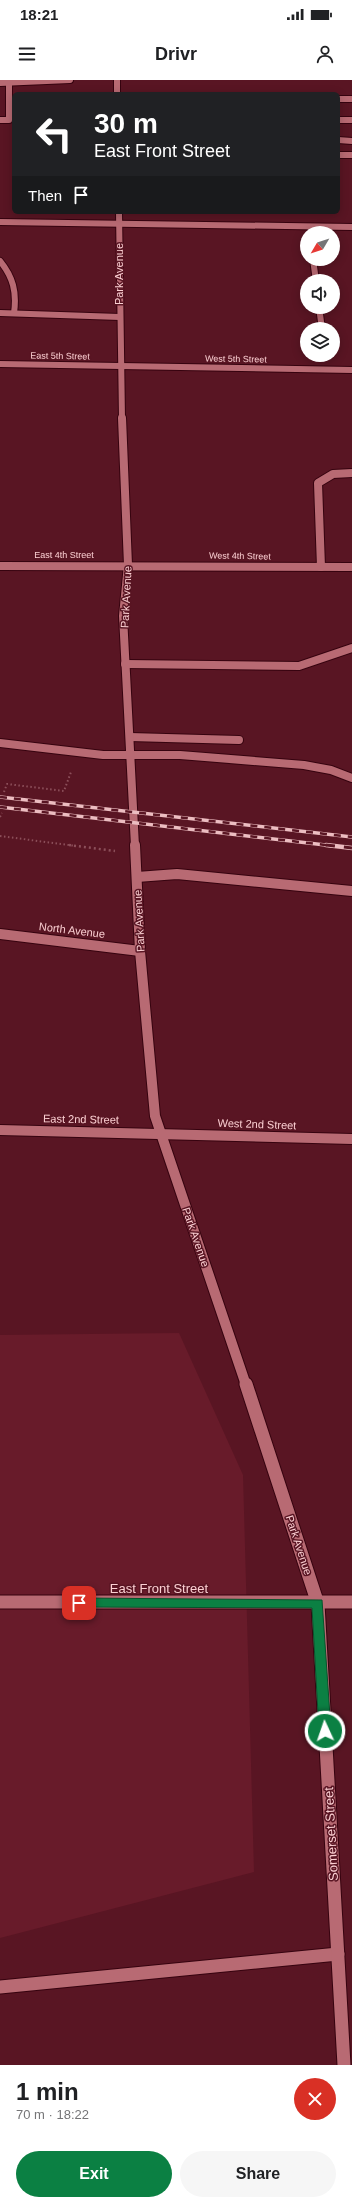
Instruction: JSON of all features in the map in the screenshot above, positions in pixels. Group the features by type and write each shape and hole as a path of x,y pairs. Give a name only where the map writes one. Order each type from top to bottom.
{"main road":[{"path":"0,83 70,80"},
{"path":"117,80 117,92"},
{"path":"0,120 9,120 9,83"},
{"path":"340,99 352,99"},
{"path":"340,120 352,120"},
{"path":"340,140 352,141"},
{"path":"340,155 352,156"},
{"name":"Park Avenue","path":"119,214 120,366 128,565 123,616 140,951 155,1116 274,1467 318,1604"},
{"path":"0,222 300,230"},
{"path":"340,229 352,228"},
{"path":"0,261 6,268 15,287 17,298 14,313"},
{"path":"0,313 120,317"},
{"name":"East 5th Street","path":"0,364 120,366"},
{"name":"West 5th Street","path":"120,366 352,370"},
{"path":"321,567 318,483 333,474 352,473"},
{"name":"East 4th Street","path":"0,566 128,565"},
{"name":"West 4th Street","path":"128,565 352,567"},
{"path":"126,664 299,666 352,648"},
{"path":"130,737 239,740"},
{"path":"0,743 103,755 180,755 304,765 332,770 352,778"},
{"path":"136,877 177,874 352,891"},
{"name":"North Avenue","path":"0,934 140,951"},
{"name":"East 2nd Street","path":"0,1130 161,1133"},
{"name":"West 2nd Street","path":"161,1133 352,1139"},
{"name":"East Front Street","path":"0,1602 318,1604 352,1602"},
{"name":"Somerset Street","path":"318,1604 344,2065"},
{"path":"0,1987 338,1954"}],"path":[{"path":"4,792 7,784 64,791 72,771 79,772"},
{"path":"0,817 2,813"},
{"path":"0,836 136,854"}],"shaded area":[{"path":"179,1333 243,1475 254,1872 0,1938 0,1335"}],"railway":[{"path":"0,797 352,837"},
{"path":"0,807 334,846"},
{"path":"326,845 352,848"}],"route":[{"path":"79,1603 318,1604 325,1731"}]}
